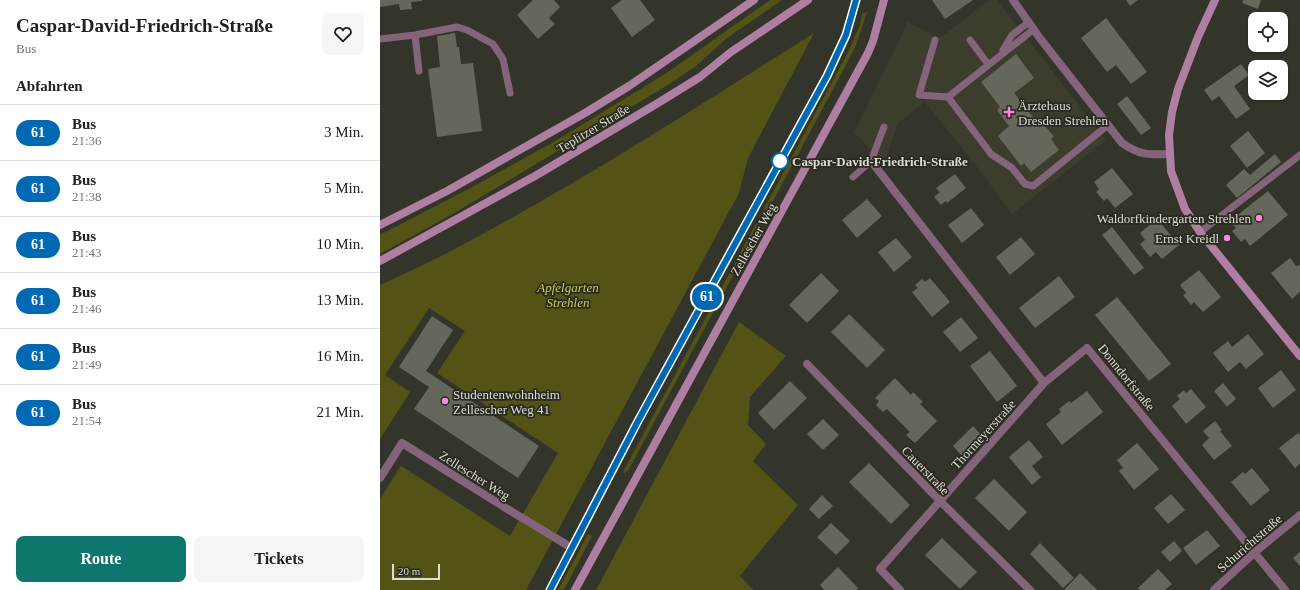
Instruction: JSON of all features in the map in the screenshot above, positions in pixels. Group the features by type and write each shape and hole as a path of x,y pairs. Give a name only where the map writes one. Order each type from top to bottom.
{"main road":[{"name":"Teplitzer Straße","path":"380,225 447,192 585,113 629,86 754,0"},
{"name":"Teplitzer Straße","path":"380,261 535,176 658,103 700,77 731,52 808,0"},
{"name":"Zellescher Weg","path":"550,590 638,421 827,76 846,35 856,0"},
{"name":"Zellescher Weg","path":"575,590 868,53 873,41 884,0"},
{"path":"1215,0 1198,37 1178,89 1172,112 1169,135 1171,171 1185,209 1200,232 1300,356"}],"street":[{"path":"1013,0 1122,143 1132,150 1143,154 1169,154"},
{"path":"871,161 1044,383"},
{"name":"Donndorfstraße","path":"1044,383 1087,348 1285,590"},
{"name":"Cauerstraße","path":"807,364 940,501 1030,590"},
{"name":"Thormeyerstraße","path":"900,590 880,569 1044,383"},
{"name":"Zellescher Weg","path":"380,478 402,443 508,510 572,548"},
{"name":"Schurichtstraße","path":"1214,590 1255,552 1300,516"}],"lane":[{"path":"1001,54 1012,35 1029,22"},
{"path":"380,39 415,35 456,27 467,30 493,44 503,59 510,93"},
{"path":"935,40 919,95 948,97 1034,29"},
{"path":"415,35 419,71"},
{"path":"970,40 988,64"},
{"path":"948,97 991,154 1012,168 1025,184 1033,186 1108,125"},
{"path":"853,177 871,161 884,127"},
{"path":"1200,232 1300,155"}],"shaded area":[{"name":"Ärztehaus Dresden Strehlen","path":"989,0 997,0 1106,140 1012,214 975,164 925,102 898,123 884,164 854,132 907,22 940,38"}],"green space":[{"path":"770,0 782,0 727,38 696,66 663,88 456,212 380,254 380,235 476,185 557,140 668,72"},
{"path":"867,12 856,45 845,67 629,469 625,473 623,472 849,50 860,25 862,14"},
{"name":"Apfelgarten Strehlen","path":"814,33 748,158 739,193 526,590 380,590 380,499 401,466 510,536 558,453 437,373 465,331 429,308 385,375 410,392 380,439 380,285 454,250 509,220 641,142"},
{"path":"739,322 786,356 750,397 748,425 766,444 753,461 798,505 740,576 753,590 596,590"},
{"path":"588,534 592,536 566,586 563,590 558,590"}],"building":[{"path":"380,0 422,1 411,2 412,9 400,10 399,4 380,7"},
{"path":"533,0 554,0 560,7 549,18 555,24 538,39 517,15"},
{"path":"622,0 640,0 655,20 632,37 611,8"},
{"path":"932,0 973,0 945,19"},
{"path":"1126,0 1138,0 1130,6"},
{"path":"1243,0 1261,0 1258,9 1242,3"},
{"path":"1106,18 1147,72 1131,84 1116,65 1107,72 1081,38"},
{"path":"455,33 457,47 459,47 461,64 473,63 482,131 437,137 428,69 440,67 437,36"},
{"path":"1016,54 1034,78 1014,93 1039,125 1042,122 1054,137 1051,139 1059,150 1031,172 1024,163 1021,166 998,136 1009,126 997,110 1000,107 981,82"},
{"path":"1241,64 1248,76 1234,86 1250,109 1236,119 1219,96 1212,101 1204,90"},
{"path":"1127,96 1151,128 1141,135 1117,104"},
{"path":"1248,131 1265,153 1247,168 1230,146"},
{"path":"1275,154 1281,162 1237,198 1226,185 1244,169 1250,175"},
{"path":"1112,168 1133,194 1115,208 1107,198 1104,201 1096,192 1099,189 1094,182"},
{"path":"955,174 966,188 947,203 946,201 941,205 934,197 940,192 936,188"},
{"name":"Waldorfkindergarten Strehlen","path":"1268,191 1288,215 1250,246 1245,239 1241,242 1232,231 1236,228 1230,221"},
{"path":"867,199 882,216 857,238 842,220"},
{"path":"971,208 984,225 962,243 948,225"},
{"path":"1157,219 1179,245 1162,259 1156,252 1150,257 1140,244 1145,240 1140,233"},
{"path":"1112,227 1144,268 1134,275 1102,235"},
{"path":"1021,237 1035,254 1010,275 996,257"},
{"path":"896,238 912,257 894,272 878,252"},
{"path":"1290,258 1296,266 1300,265 1300,292 1292,299 1271,273"},
{"path":"1199,270 1221,297 1203,312 1194,302 1191,305 1183,295 1186,293 1180,285"},
{"path":"821,273 839,291 807,323 789,305"},
{"path":"1059,276 1075,297 1035,328 1019,308"},
{"path":"930,278 950,302 932,317 912,292 918,288 915,285 922,279 925,282"},
{"path":"1117,297 1171,364 1149,381 1095,315"},
{"path":"849,314 885,350 867,368 831,332"},
{"name":"Studentenwohnheim Zellescher Weg 41","path":"432,316 453,330 426,371 539,446 518,478 414,409 429,387 399,367"},
{"path":"961,317 978,338 960,352 943,332"},
{"path":"1248,334 1264,354 1246,369 1240,362 1228,372 1213,353 1228,341 1232,347"},
{"path":"990,351 1017,386 997,402 970,366"},
{"path":"1281,370 1296,390 1273,408 1258,388"},
{"path":"895,378 911,395 913,392 923,402 920,404 937,421 915,443 906,435 910,432 887,409 883,412 876,405 879,401 875,398"},
{"path":"790,381 807,398 774,430 758,413"},
{"path":"1223,383 1236,399 1227,407 1214,391"},
{"path":"1191,389 1206,407 1186,424 1172,406 1180,399 1177,396 1184,390 1186,393"},
{"path":"1087,391 1103,412 1062,445 1046,424 1061,412 1059,409 1069,401 1071,403"},
{"path":"823,419 839,435 823,450 807,434"},
{"path":"1215,421 1222,430 1220,431 1232,446 1214,460 1202,445 1209,438 1203,431"},
{"path":"973,426 982,436 962,456 953,446"},
{"path":"1298,433 1300,435 1300,464 1295,468 1279,448"},
{"path":"1029,440 1043,457 1032,466 1041,477 1032,485 1009,457"},
{"path":"1137,443 1159,469 1134,490 1119,471 1123,468 1117,460"},
{"path":"869,463 910,505 891,524 849,482"},
{"path":"1252,468 1270,490 1251,506 1231,482 1243,472 1245,474"},
{"path":"994,479 1027,512 1009,531 975,498"},
{"path":"1171,494 1185,510 1168,524 1154,508"},
{"path":"822,495 833,506 819,519 809,509"},
{"path":"831,523 850,541 836,555 817,537"},
{"path":"1207,530 1220,546 1196,565 1183,548"},
{"path":"942,538 977,572 960,589 925,555"},
{"path":"1174,541 1182,551 1170,562 1161,552"},
{"path":"1040,543 1074,578 1063,588 1030,554"},
{"path":"1300,552 1300,566 1293,558"},
{"path":"838,567 858,588 856,590 824,590 820,585"},
{"path":"1158,569 1172,584 1165,590 1140,590 1138,588"},
{"path":"1080,573 1097,590 1064,590"}],"bus line":[{"name":"61","path":"550,590 638,421 827,76 846,35 855,8 856,0"}],"place":[{"name":"Ärztehaus Dresden Strehlen","path":"1009,112"},
{"name":"Caspar-David-Friedrich-Straße","path":"780,161"},
{"name":"Waldorfkindergarten Strehlen","path":"1259,218"},
{"name":"Ernst Kreidl","path":"1227,238"},
{"name":"Studentenwohnheim Zellescher Weg 41","path":"445,401"}]}
